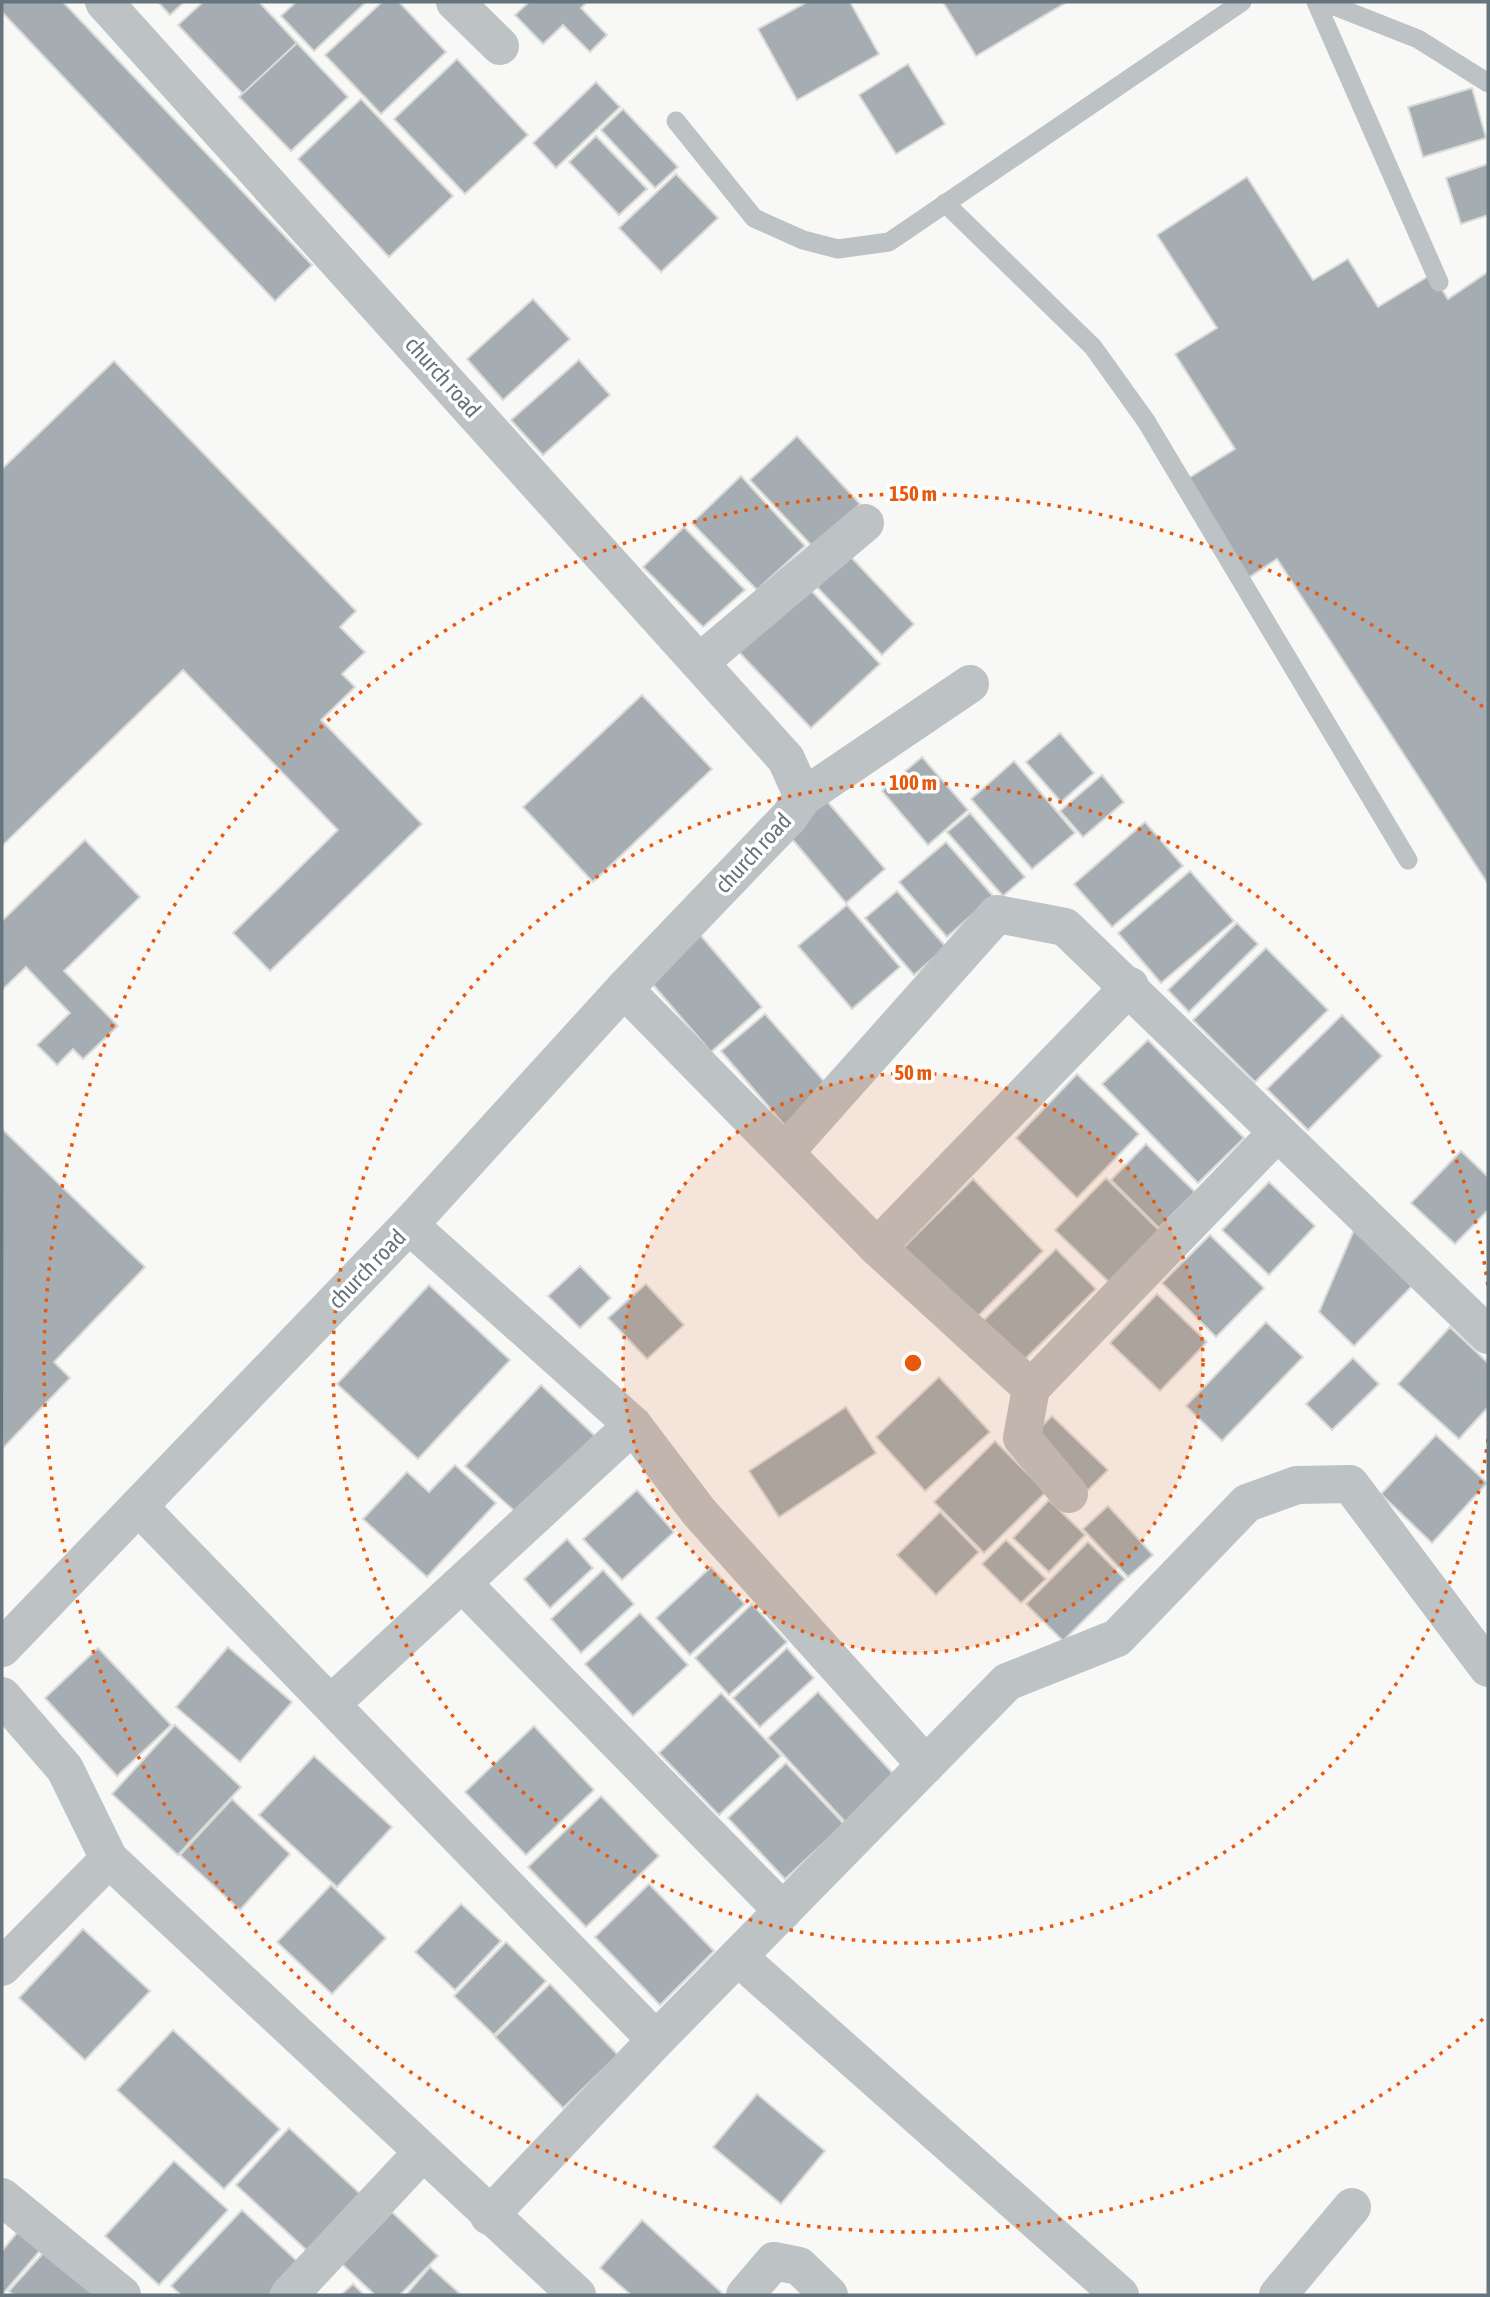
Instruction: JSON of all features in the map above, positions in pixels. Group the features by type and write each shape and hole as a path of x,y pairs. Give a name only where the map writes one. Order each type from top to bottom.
{"street":[{"name":"church road","path":"2,1648 409,1225 624,989 789,817 803,797 786,759 104,2"},
{"path":"455,2 500,46"},
{"path":"700,662 865,523"},
{"path":"803,797 970,684"},
{"path":"785,1152 997,914 1065,927 1130,986 1277,1133 1488,1335"},
{"path":"877,1247 1130,986"},
{"path":"624,989 877,1247 1031,1388"},
{"path":"1069,1494 1022,1438 1031,1388 1277,1133"},
{"path":"409,1225 633,1424 699,1512 926,1765"},
{"path":"332,1703 633,1424"},
{"path":"489,2216 656,2040 1007,1682 1116,1638 1247,1503 1297,1485 1350,1483 1488,1668"},
{"path":"139,1507 656,2040"},
{"path":"463,1584 783,1911"},
{"path":"2,1696 65,1769 109,1859 576,2295"},
{"path":"2,1966 109,1859"},
{"path":"738,1957 1120,2295"},
{"path":"289,2295 422,2152"},
{"path":"2,2197 122,2295"},
{"path":"1278,2295 1352,2207"},
{"path":"745,2295 774,2261 799,2266 829,2295"}],"lane":[{"path":"676,121 754,218 803,240 838,248 888,242 1242,2"},
{"path":"1316,2 1439,282"},
{"path":"1324,2 1418,39 1488,83"},
{"path":"945,203 1093,347 1146,421 1408,860"}],"building":[{"path":"2,2 63,2 312,265 275,301 2,12"},
{"path":"158,2 184,2 170,15"},
{"path":"203,2 259,2 297,43 243,94 178,25"},
{"path":"296,2 366,2 314,51 281,16"},
{"path":"382,2 399,2 446,52 381,114 325,55"},
{"path":"529,2 587,2 581,8 607,35 590,52 563,25 543,44 515,15"},
{"path":"807,2 850,2 879,54 797,100 758,29"},
{"path":"943,2 1067,2 976,56"},
{"path":"297,43 348,97 291,151 239,97"},
{"path":"457,59 528,135 465,194 394,119"},
{"path":"908,64 945,124 896,154 859,95"},
{"path":"596,82 620,107 556,168 533,143"},
{"path":"1472,88 1486,138 1423,157 1408,107"},
{"path":"361,99 453,196 389,257 298,159"},
{"path":"623,109 678,167 655,188 601,130"},
{"path":"596,136 647,189 619,215 569,162"},
{"path":"1488,164 1488,215 1461,224 1446,178"},
{"path":"676,174 718,218 661,272 619,228"},
{"path":"1247,177 1313,280 1348,259 1378,307 1432,274 1448,299 1488,272 1488,884 1277,559 1245,580 1184,481 1235,449 1175,354 1217,328 1157,235"},
{"path":"533,299 570,339 503,400 467,359"},
{"path":"579,360 610,395 543,455 511,420"},
{"path":"114,361 356,611 340,627 365,652 342,674 355,687 321,720 422,824 270,971 233,933 338,830 183,670 2,846 2,469"},
{"path":"797,436 860,504 813,547 750,480"},
{"path":"741,476 805,546 757,590 692,523"},
{"path":"684,527 745,590 703,627 643,567"},
{"path":"850,556 914,624 882,655 817,587"},
{"path":"807,586 880,664 811,728 738,651"},
{"path":"642,695 712,769 593,882 523,807"},
{"path":"1060,733 1094,773 1061,802 1026,762"},
{"path":"922,757 968,810 928,845 882,791"},
{"path":"1014,761 1075,833 1032,869 971,799"},
{"path":"1102,775 1124,802 1083,837 1060,811"},
{"path":"826,800 885,869 846,903 787,833"},
{"path":"970,813 1025,877 1003,896 947,832"},
{"path":"1145,822 1183,866 1112,927 1074,884"},
{"path":"85,840 140,897 64,971 118,1026 83,1059 73,1049 57,1065 37,1045 70,1013 26,967 2,990 2,921"},
{"path":"946,842 993,896 947,937 899,882"},
{"path":"1190,871 1234,921 1161,983 1118,933"},
{"path":"897,891 946,947 914,975 865,918"},
{"path":"847,905 900,967 852,1009 798,946"},
{"path":"1237,923 1258,944 1189,1012 1168,990"},
{"path":"695,929 762,1007 711,1052 643,973"},
{"path":"1266,948 1328,1010 1255,1082 1193,1020"},
{"path":"765,1014 830,1088 785,1126 721,1051"},
{"path":"1342,1015 1382,1056 1308,1130 1267,1089"},
{"path":"1148,1040 1244,1138 1198,1183 1102,1084"},
{"path":"1077,1074 1139,1134 1077,1198 1016,1138"},
{"path":"2,1129 145,1267 54,1362 70,1378 3,1448"},
{"path":"1146,1144 1195,1192 1159,1228 1111,1180"},
{"path":"1461,1151 1488,1177 1488,1210 1455,1244 1411,1203"},
{"path":"1106,1178 1159,1230 1109,1282 1055,1230"},
{"path":"973,1179 1043,1251 971,1323 900,1251"},
{"path":"1269,1182 1315,1226 1269,1275 1222,1230"},
{"path":"1354,1230 1412,1286 1354,1346 1319,1312"},
{"path":"1210,1235 1264,1288 1216,1337 1162,1283"},
{"path":"1056,1249 1096,1289 1020,1364 980,1324"},
{"path":"580,1266 611,1298 580,1328 548,1296"},
{"path":"646,1284 684,1325 647,1359 608,1318"},
{"path":"429,1285 510,1360 418,1459 337,1384"},
{"path":"1157,1294 1207,1342 1160,1391 1110,1343"},
{"path":"1266,1322 1303,1357 1222,1441 1186,1406"},
{"path":"1450,1327 1488,1363 1488,1407 1459,1439 1398,1384"},
{"path":"1353,1358 1379,1384 1332,1430 1306,1404"},
{"path":"939,1377 990,1432 925,1491 876,1437"},
{"path":"541,1385 596,1437 521,1517 465,1466"},
{"path":"846,1407 876,1453 779,1517 749,1471"},
{"path":"1052,1416 1108,1470 1088,1490 1032,1436"},
{"path":"1436,1435 1487,1483 1432,1543 1381,1494"},
{"path":"995,1441 1046,1492 984,1553 934,1502"},
{"path":"455,1465 496,1503 427,1577 363,1519 407,1472 429,1492"},
{"path":"637,1490 674,1532 622,1580 583,1539"},
{"path":"1049,1500 1085,1535 1049,1572 1013,1538"},
{"path":"1108,1506 1153,1555 1128,1577 1083,1529"},
{"path":"940,1512 979,1552 936,1595 897,1555"},
{"path":"567,1539 593,1568 550,1608 524,1579"},
{"path":"1006,1540 1046,1579 1021,1603 982,1564"},
{"path":"1088,1542 1125,1579 1063,1641 1026,1604"},
{"path":"711,1567 745,1604 690,1655 656,1618"},
{"path":"603,1570 634,1604 581,1653 551,1619"},
{"path":"752,1604 787,1642 729,1695 695,1658"},
{"path":"640,1613 688,1665 633,1716 585,1664"},
{"path":"228,1647 292,1702 240,1762 176,1707"},
{"path":"98,1648 171,1725 117,1776 45,1698"},
{"path":"787,1648 814,1678 760,1727 733,1698"},
{"path":"818,1692 898,1779 848,1825 768,1738"},
{"path":"721,1693 781,1756 719,1815 659,1753"},
{"path":"175,1725 241,1787 178,1855 112,1794"},
{"path":"534,1726 594,1790 526,1855 465,1792"},
{"path":"314,1756 392,1827 337,1887 259,1815"},
{"path":"786,1763 844,1824 785,1879 728,1818"},
{"path":"601,1796 659,1856 586,1927 528,1867"},
{"path":"232,1799 290,1854 240,1910 180,1855"},
{"path":"649,1884 714,1951 660,2005 595,1937"},
{"path":"331,1885 386,1938 332,1994 277,1942"},
{"path":"461,1904 501,1941 455,1990 415,1952"},
{"path":"83,1929 150,1991 85,2060 19,1998"},
{"path":"506,1942 546,1981 494,2035 454,1996"},
{"path":"550,1984 618,2055 563,2108 495,2037"},
{"path":"173,2030 280,2129 224,2189 117,2090"},
{"path":"757,2094 825,2151 781,2204 713,2147"},
{"path":"289,2128 368,2201 315,2258 236,2185"},
{"path":"174,2161 228,2210 159,2285 105,2236"},
{"path":"242,2210 299,2263 269,2295 181,2295 171,2286"},
{"path":"392,2212 438,2256 400,2295 375,2295 342,2264"},
{"path":"642,2220 722,2293 631,2295 600,2268"},
{"path":"20,2229 43,2247 2,2295 2,2251"},
{"path":"47,2249 97,2295 13,2295 9,2291"},
{"path":"430,2267 459,2293 406,2295"},
{"path":"353,2284 364,2295 341,2295"}]}
